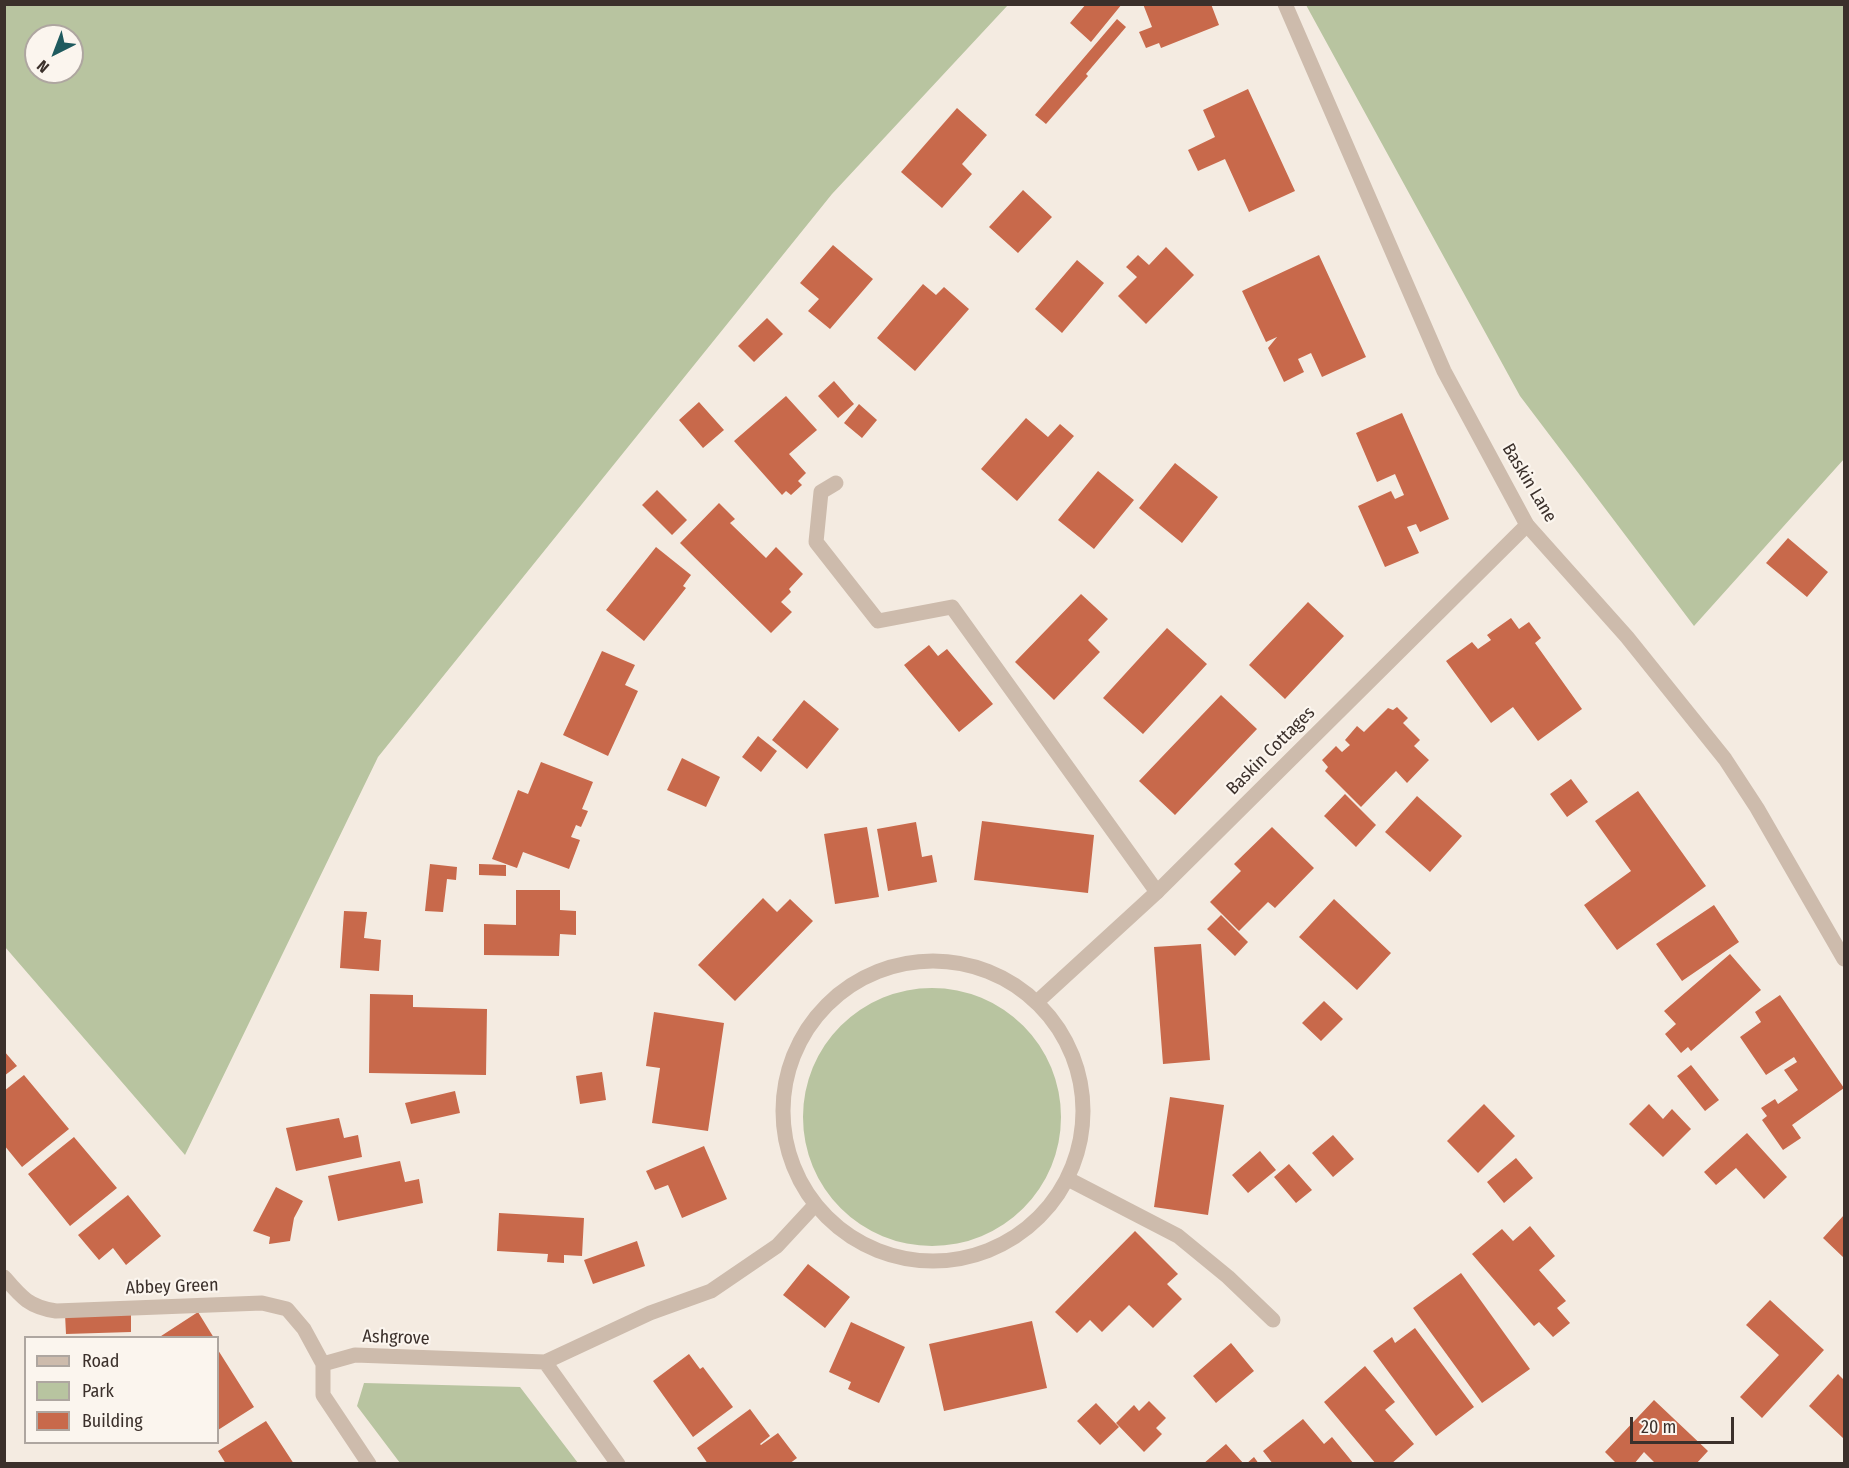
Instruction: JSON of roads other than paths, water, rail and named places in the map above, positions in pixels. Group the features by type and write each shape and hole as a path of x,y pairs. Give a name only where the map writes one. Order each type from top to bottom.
{"street":[{"name":"Baskin Lane","path":"1285,4 1444,371 1527,525 1634,645 1725,759 1757,808 1845,959"},
{"path":"836,483 821,492 816,542 823,551 878,621 952,607 1156,892"},
{"name":"Baskin Cottages","path":"1038,1001 1156,892 1527,525"},
{"path":"957,962 999,974 1038,1001 1078,1067 1082,1080 1084,1123 1074,1168 1059,1196 1007,1244 951,1262 904,1260 856,1241 815,1205 789,1157 782,1095 795,1048 821,1009 883,968 957,962"},
{"path":"1068,1179 1178,1236 1228,1277 1273,1320"},
{"name":"Ashgrove","path":"323,1364 355,1355 545,1362 650,1313 711,1291 777,1246 815,1205"},
{"name":"Abbey Green","path":"4,1277 23,1299 39,1308 56,1311 262,1303 287,1309 304,1329 323,1364"},
{"path":"545,1362 618,1464"},
{"path":"323,1364 323,1395 369,1464"}]}
